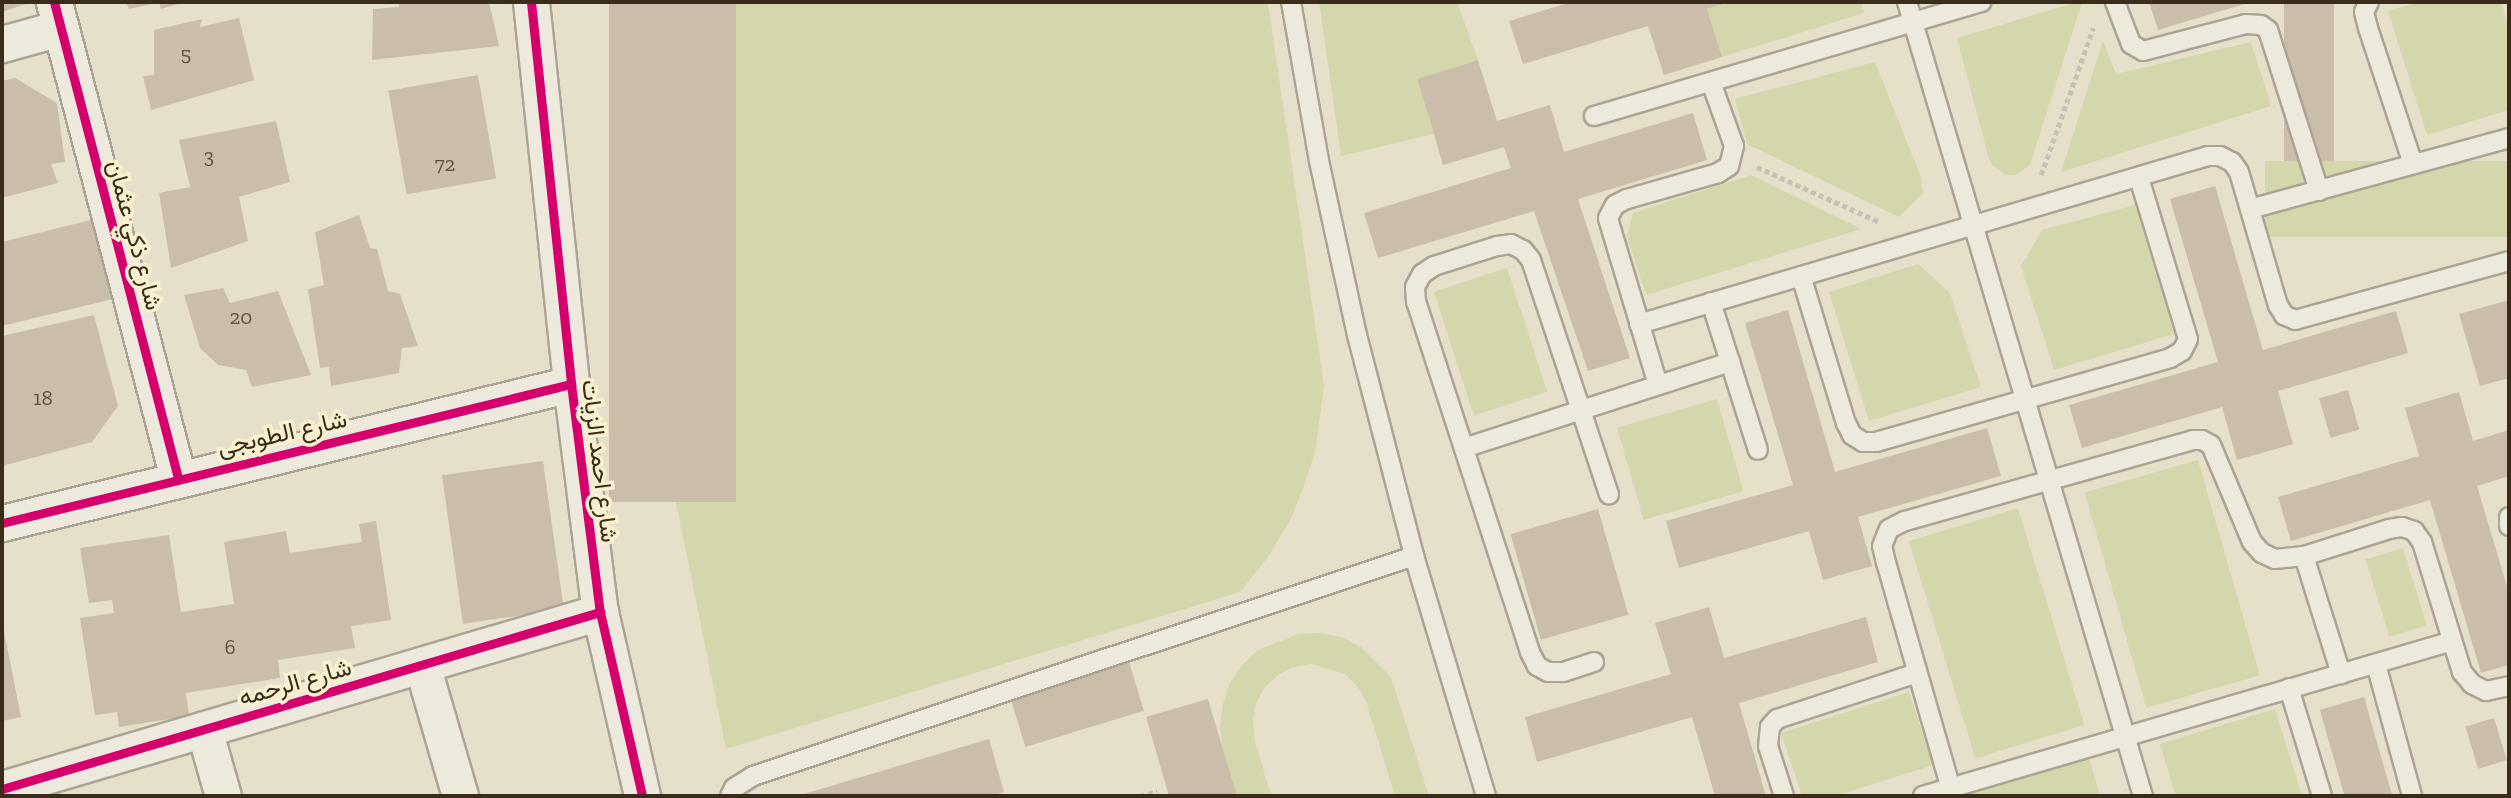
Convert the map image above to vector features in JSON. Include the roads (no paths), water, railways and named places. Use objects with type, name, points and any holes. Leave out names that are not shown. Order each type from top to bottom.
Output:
[{"type":"street","name":"شارع احمد الزيات","points":[[531,2],[571,384],[600,612],[642,796]]},
{"type":"street","points":[[2,44],[57,15]]},
{"type":"street","name":"شارع ذكي عثمان","points":[[57,15],[178,478]]},
{"type":"street","name":"شارع الطوبجى","points":[[2,523],[571,384]]},
{"type":"street","name":"شارع الرحمه","points":[[2,789],[49,786],[204,729],[600,612]]},
{"type":"street","points":[[422,665],[460,796]]},
{"type":"street","points":[[204,729],[223,796]]},
{"type":"lane","points":[[1291,2],[1337,248],[1414,556],[1486,796]]},
{"type":"lane","points":[[1908,2],[2143,796]]},
{"type":"lane","points":[[1594,116],[1982,2]]},
{"type":"lane","points":[[2115,2],[2131,44],[2143,51],[2246,23],[2262,25],[2268,30],[2319,191]]},
{"type":"lane","points":[[2369,2],[2364,12],[2368,28],[2413,164]]},
{"type":"lane","points":[[1658,385],[1608,218],[1615,205],[1718,173],[1729,166],[1734,156],[1734,146],[1711,82]]},
{"type":"lane","points":[[2250,209],[2509,138]]},
{"type":"lane","points":[[1639,324],[2208,156],[2220,156],[2232,162],[2239,172],[2278,305],[2284,315],[2295,320],[2509,261]]},
{"type":"lane","points":[[1801,276],[1846,424],[1852,435],[1863,442],[1876,442],[2170,358],[2182,351],[2188,339],[2186,326],[2139,178]]},
{"type":"lane","points":[[1594,662],[1563,672],[1548,672],[1538,666],[1416,302],[1415,287],[1422,274],[1434,266],[1497,246],[1511,244],[1523,250],[1531,260],[1609,494]]},
{"type":"lane","points":[[1712,302],[1758,450]]},
{"type":"lane","points":[[1464,448],[1730,362]]},
{"type":"lane","points":[[1951,792],[1882,546],[1889,529],[1905,521],[2049,480],[2202,440],[2211,445],[2217,454],[2252,542],[2262,553],[2276,559],[2304,556],[2389,529],[2402,527],[2414,531],[2422,542],[2462,672],[2472,684],[2486,691],[2509,686]]},
{"type":"lane","points":[[2509,517],[2509,526]]},
{"type":"lane","points":[[730,796],[734,789],[753,776],[1414,556]]},
{"type":"lane","points":[[2304,556],[2341,674]]},
{"type":"lane","points":[[1923,796],[1951,792],[2125,737],[2452,641]]},
{"type":"lane","points":[[2376,664],[2412,796]]},
{"type":"lane","points":[[1784,796],[1768,746],[1768,736],[1777,719],[1917,673]]},
{"type":"lane","points":[[2290,688],[2322,796]]}]
